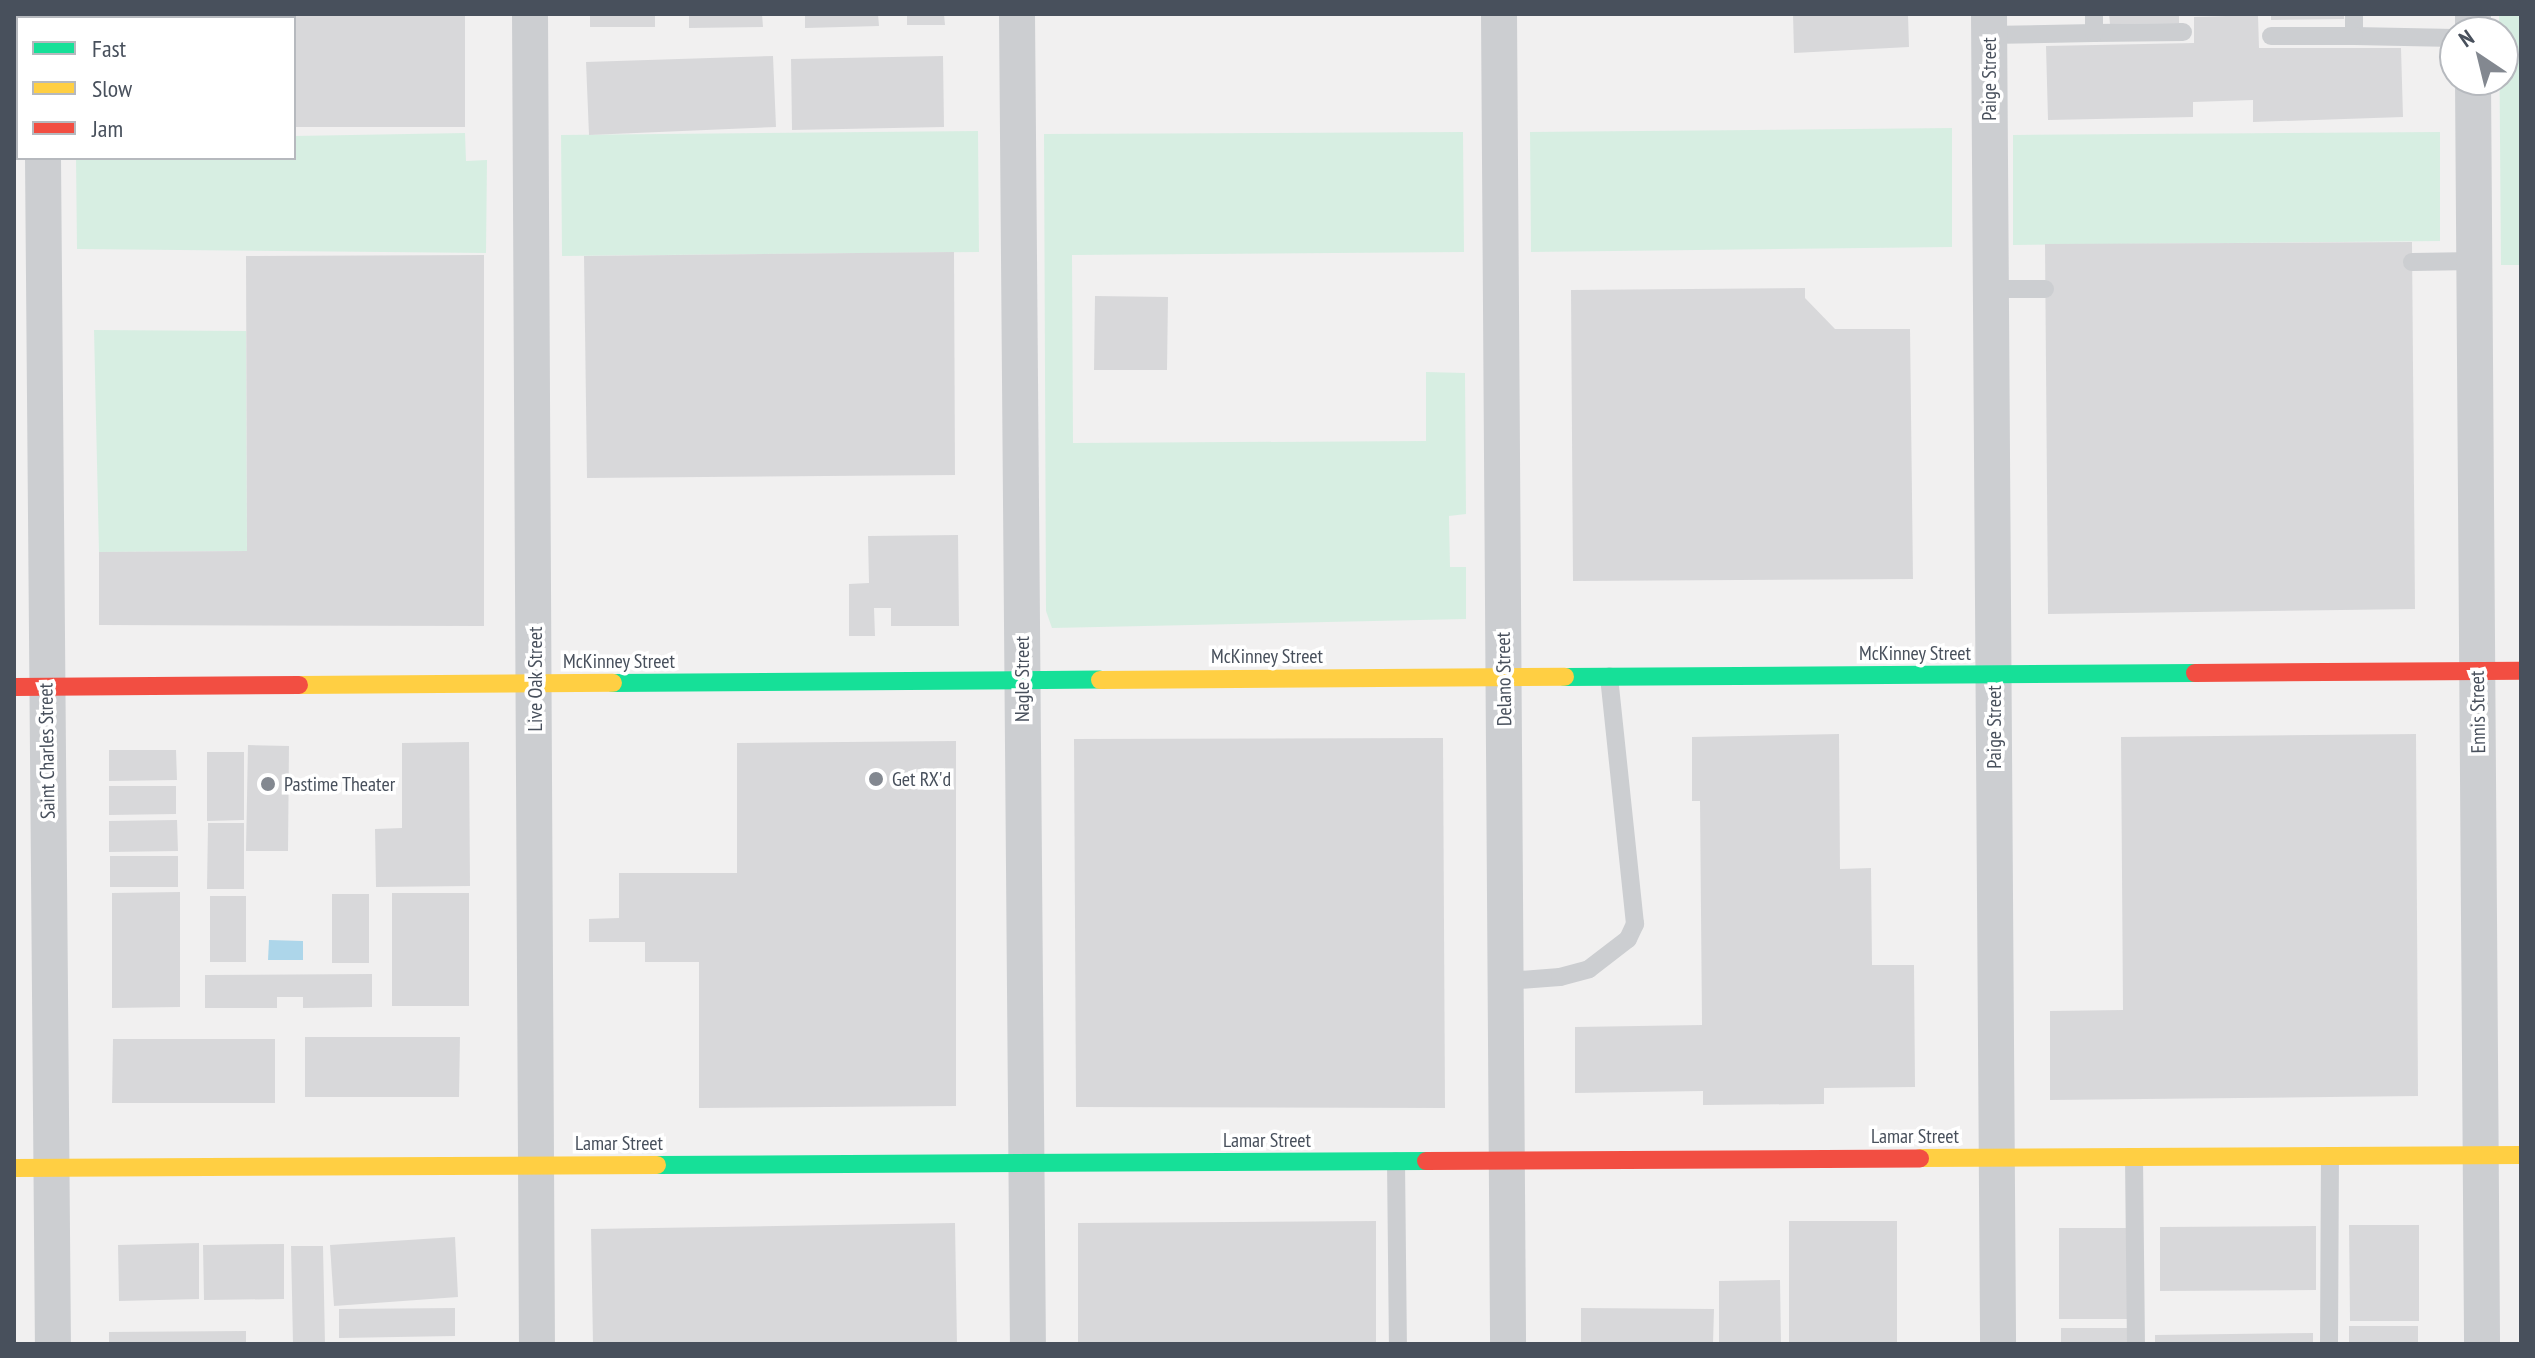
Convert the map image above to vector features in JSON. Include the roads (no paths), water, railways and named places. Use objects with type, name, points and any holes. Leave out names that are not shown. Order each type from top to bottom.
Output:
[{"type":"street","name":"Live Oak Street","points":[[530,14],[537,1344]]},
{"type":"street","name":"Nagle Street","points":[[1017,14],[1029,1163],[1028,1344]]},
{"type":"street","name":"Delano Street","points":[[1499,14],[1508,1344]]},
{"type":"street","name":"Paige Street","points":[[1989,24],[1998,1344]]},
{"type":"street","name":"Ennis Street","points":[[2473,96],[2482,1344]]},
{"type":"street","name":"Saint Charles Street","points":[[43,160],[30,687],[52,1168],[53,1344]]},
{"type":"street","name":"McKinney Street","points":[[30,687],[2521,671]]},
{"type":"street","name":"Lamar Street","points":[[14,1168],[2521,1155]]},
{"type":"lane","points":[[2094,14],[2094,33]]},
{"type":"lane","points":[[2354,14],[2354,36]]},
{"type":"lane","points":[[1989,24],[2094,33],[2183,32]]},
{"type":"lane","points":[[2271,36],[2439,38]]},
{"type":"lane","points":[[2412,262],[2474,261]]},
{"type":"lane","points":[[1990,289],[2045,289]]},
{"type":"lane","points":[[1506,981],[1560,977],[1589,969],[1628,939],[1635,924],[1609,676]]},
{"type":"lane","points":[[2329,1344],[2330,1156]]},
{"type":"lane","points":[[2134,1157],[2136,1344]]},
{"type":"lane","points":[[1396,1161],[1398,1344]]},
{"type":"water","points":[[269,940],[303,941],[303,960],[268,960]]},
{"type":"place","name":"Get RX'd","points":[[876,779]]},
{"type":"place","name":"Pastime Theater","points":[[268,784]]}]
